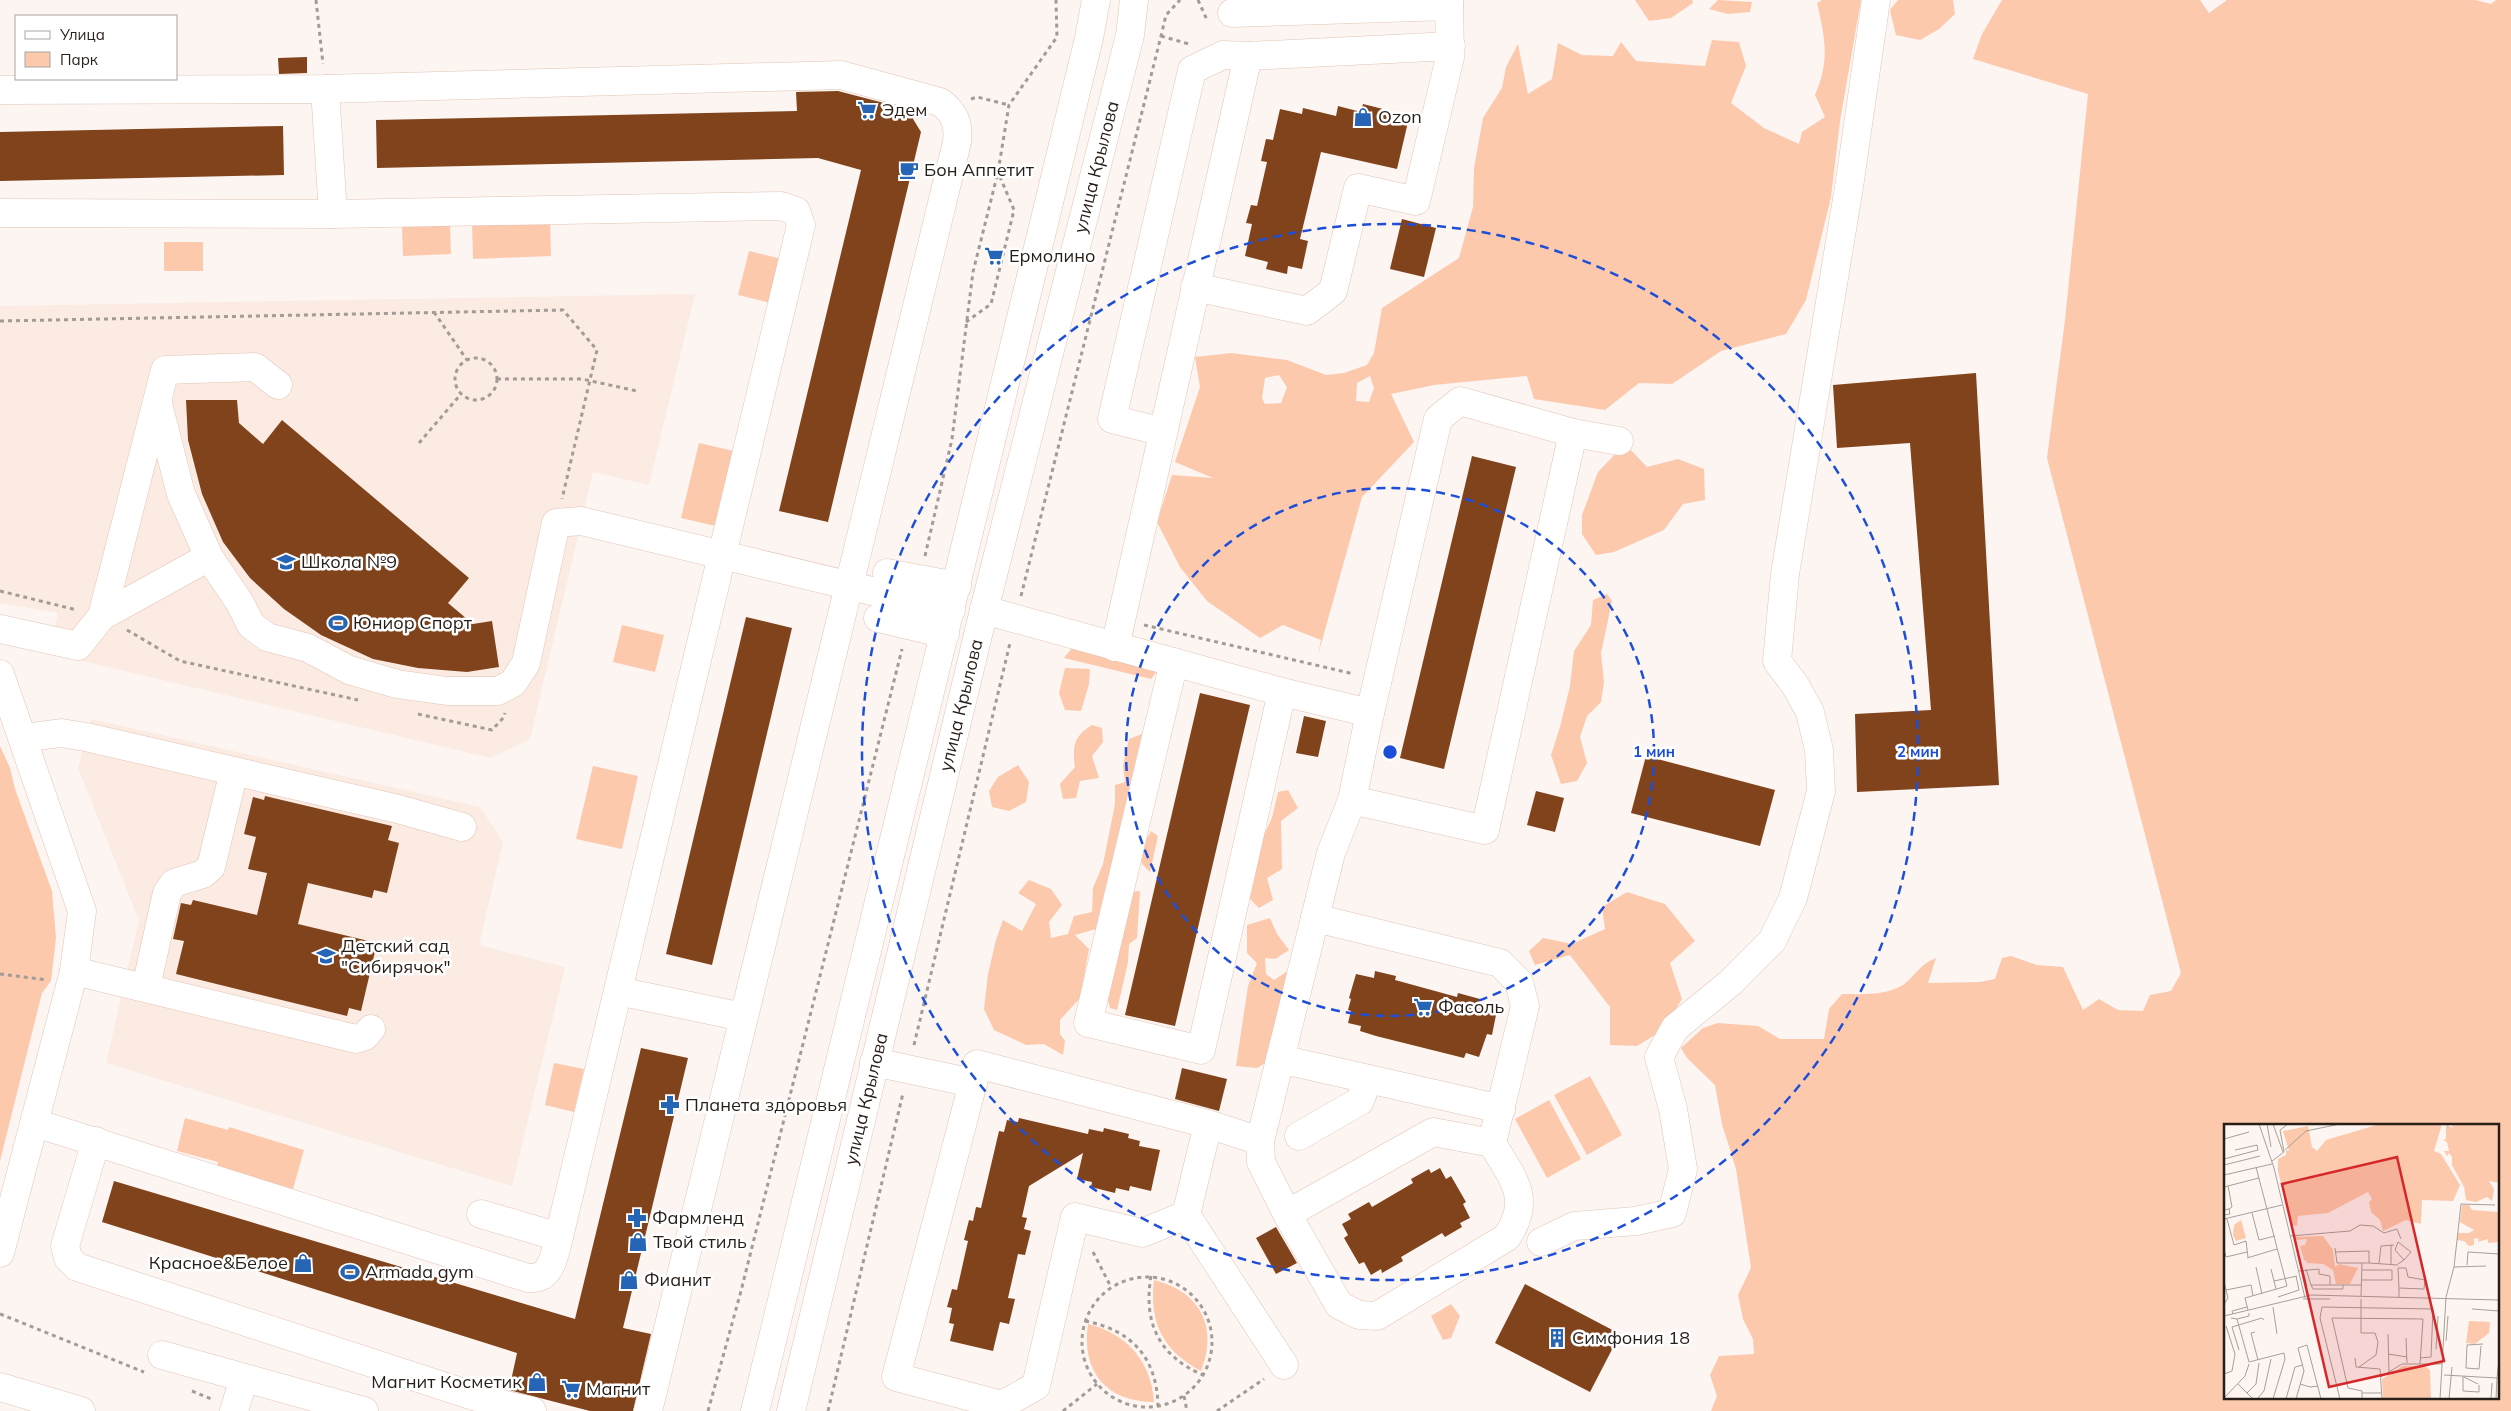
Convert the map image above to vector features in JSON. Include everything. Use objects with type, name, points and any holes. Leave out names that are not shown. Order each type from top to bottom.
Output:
[{"type":"main road","name":"улица Крылова","points":[[755,1411],[951,610],[1089,38],[1096,0]]},
{"type":"main road","name":"улица Крылова","points":[[792,1411],[874,1062],[984,610],[1130,35],[1134,0]]},
{"type":"main road","points":[[1541,1242],[1574,1226],[1636,1222],[1672,1213],[1683,1169],[1673,1109],[1659,1057],[1675,1028],[1730,982],[1772,941],[1793,898],[1821,791],[1819,750],[1810,712],[1795,685],[1777,661],[1785,574],[1846,207],[1876,0]]},
{"type":"main road","points":[[1195,287],[1307,311],[1333,291],[1358,188],[1416,201],[1451,46],[1449,3],[1232,13]]},
{"type":"main road","points":[[1162,432],[1112,419],[1192,70],[1223,55],[1248,56],[1451,46]]},
{"type":"main road","points":[[1115,647],[1248,56]]},
{"type":"main road","points":[[0,90],[325,89],[840,75],[940,102],[949,108],[955,118],[958,129],[956,142],[648,1411]]},
{"type":"main road","points":[[325,89],[333,214]]},
{"type":"main road","points":[[0,213],[333,214],[781,206],[796,211],[801,225],[559,1237],[550,1268],[545,1275],[537,1279],[528,1278],[35,1123]]},
{"type":"main road","points":[[102,616],[158,404],[165,370],[255,367],[278,385]]},
{"type":"main road","points":[[1315,918],[1500,963],[1519,982],[1525,1006],[1492,1144],[1519,1190],[1517,1222],[1507,1237],[1376,1316],[1359,1315],[1340,1305],[1286,1214],[1261,1162],[1260,1140],[1331,853],[1352,800],[1370,713],[1438,419],[1460,401],[1573,433],[1618,441]]},
{"type":"main road","points":[[158,404],[181,494],[209,557],[240,603],[251,626],[267,638],[308,648],[349,670],[398,684],[447,691],[498,691],[513,683],[526,662],[556,523],[581,521],[951,610]]},
{"type":"main road","points":[[1352,800],[1485,830],[1573,433]]},
{"type":"main road","points":[[0,629],[78,646],[102,616],[209,557]]},
{"type":"main road","points":[[887,573],[920,579],[951,610]]},
{"type":"main road","points":[[878,618],[908,626],[951,610]]},
{"type":"main road","points":[[984,610],[1282,692],[1370,713]]},
{"type":"main road","points":[[1174,662],[1088,1023],[1201,1050],[1282,692]]},
{"type":"main road","points":[[0,674],[24,738],[82,910],[58,974],[35,1123],[0,1253]]},
{"type":"main road","points":[[24,738],[61,733],[398,809],[462,827]]},
{"type":"main road","points":[[146,987],[167,893],[174,883],[203,874],[211,867],[234,771]]},
{"type":"main road","points":[[58,974],[146,987],[356,1039],[365,1036],[371,1029]]},
{"type":"main road","points":[[618,991],[744,1017]]},
{"type":"main road","points":[[1280,1059],[1500,1109]]},
{"type":"main road","points":[[874,1062],[973,1083]]},
{"type":"main road","points":[[1186,1215],[1142,1233],[1075,1217],[1036,1386],[1002,1405],[896,1377],[977,1064],[1208,1124],[1260,1140]]},
{"type":"main road","points":[[1299,1136],[1360,1101],[1368,1079]]},
{"type":"main road","points":[[1208,1124],[1186,1215],[1284,1365]]},
{"type":"main road","points":[[1286,1214],[1432,1132],[1492,1144]]},
{"type":"main road","points":[[96,1142],[65,1246],[68,1258],[77,1267],[492,1402],[532,1411]]},
{"type":"main road","points":[[481,1214],[559,1237]]},
{"type":"main road","points":[[158,1365],[244,1378],[364,1411]]},
{"type":"main road","points":[[234,1410],[244,1378]]},
{"type":"main road","points":[[0,1387],[81,1411]]},
{"type":"path","points":[[316,0],[325,89]]},
{"type":"path","points":[[920,579],[952,439],[972,272],[998,172],[1009,105],[1057,37],[1056,0]]},
{"type":"path","points":[[828,1411],[1016,619],[1166,15],[1180,0]]},
{"type":"path","points":[[977,97],[1009,105]]},
{"type":"path","points":[[966,322],[991,304],[1014,210],[998,172]]},
{"type":"path","points":[[0,321],[563,310],[597,350],[556,523]]},
{"type":"path","points":[[434,312],[467,360]]},
{"type":"path","points":[[467,360],[483,360],[495,371],[497,379],[495,387],[484,398],[476,400],[461,394],[455,380],[456,371],[467,360]]},
{"type":"path","points":[[497,379],[582,379],[637,391]]},
{"type":"path","points":[[419,444],[461,394]]},
{"type":"path","points":[[0,591],[102,616],[180,661],[365,702]]},
{"type":"path","points":[[1121,619],[1378,679]]},
{"type":"path","points":[[708,1411],[741,1291],[908,626]]},
{"type":"path","points":[[414,713],[492,730],[504,717],[513,683]]},
{"type":"path","points":[[0,974],[58,974]]},
{"type":"path","points":[[47,990],[58,974]]},
{"type":"path","points":[[1151,1276],[1148,1306],[1157,1336],[1176,1360],[1204,1375]]},
{"type":"path","points":[[1151,1276],[1180,1284],[1192,1293],[1208,1318],[1213,1347],[1204,1375],[1184,1396],[1158,1406],[1128,1404],[1114,1398],[1097,1384],[1086,1365],[1082,1350],[1085,1321],[1100,1296],[1111,1287],[1137,1277],[1151,1276]]},
{"type":"path","points":[[0,1314],[158,1365]]},
{"type":"path","points":[[1085,1321],[1115,1329],[1139,1348],[1154,1376],[1158,1406]]},
{"type":"path","points":[[1217,1411],[1284,1365]]},
{"type":"path","points":[[1063,1411],[1097,1384]]},
{"type":"path","points":[[189,1390],[234,1410]]},
{"type":"path","points":[[1184,1396],[1187,1411]]},
{"type":"shaded area","name":"Школа №9","points":[[695,294],[649,485],[593,472],[530,739],[491,758],[49,653],[58,613],[0,603],[0,306]]},
{"type":"shaded area","name":"Детский сад \"Сибирячок\"","points":[[91,719],[480,807],[503,842],[479,945],[565,967],[512,1186],[106,1063],[139,920],[78,768]]},
{"type":"green space","points":[[1635,0],[1692,0],[1693,3],[1671,18],[1649,21]]},
{"type":"green space","points":[[1718,0],[1752,2],[1750,12],[1728,14],[1709,9]]},
{"type":"green space","points":[[1822,0],[1861,0],[1840,121],[1831,197],[1806,300],[1786,334],[1721,351],[1672,384],[1639,383],[1605,410],[1534,399],[1527,376],[1434,385],[1391,394],[1414,442],[1362,497],[1318,655],[1321,640],[1283,625],[1260,638],[1207,601],[1180,567],[1157,522],[1172,475],[1213,478],[1175,462],[1200,387],[1195,357],[1231,353],[1287,360],[1326,375],[1344,373],[1367,365],[1374,353],[1382,308],[1459,258],[1473,207],[1474,168],[1483,118],[1502,88],[1506,67],[1518,44],[1528,94],[1552,79],[1558,43],[1582,55],[1613,56],[1621,42],[1636,61],[1705,66],[1712,40],[1739,42],[1746,66],[1731,103],[1764,128],[1799,144],[1802,132],[1825,117],[1815,95],[1823,71],[1825,49],[1817,3]],"holes":[[[1279,375],[1287,387],[1281,403],[1265,404],[1262,398],[1265,378]],[[1370,376],[1374,388],[1369,402],[1356,401],[1357,383]]]},
{"type":"green space","points":[[1898,0],[1953,0],[1955,14],[1939,29],[1920,40],[1896,35],[1890,10]]},
{"type":"green space","points":[[2002,0],[2200,0],[2209,13],[2227,0],[2475,0],[2491,4],[2496,0],[2511,0],[2511,1411],[1711,1411],[1717,1396],[1710,1375],[1719,1356],[1754,1354],[1753,1339],[1743,1319],[1738,1295],[1751,1268],[1736,1169],[1722,1124],[1715,1085],[1687,1058],[1681,1048],[1703,1028],[1718,1023],[1758,1026],[1780,1039],[1824,1039],[1829,1009],[1842,994],[1873,994],[1896,989],[1907,982],[1925,964],[1936,958],[1928,983],[1980,982],[1995,979],[2002,958],[2011,956],[2037,965],[2063,967],[2083,1010],[2099,999],[2118,1010],[2143,1011],[2150,995],[2171,991],[2181,973],[2047,458],[2065,320],[2088,94],[1973,59],[1982,34]]},
{"type":"green space","points":[[550,218],[551,256],[473,259],[472,221]]},
{"type":"green space","points":[[450,225],[451,254],[403,256],[402,227]]},
{"type":"green space","points":[[164,242],[203,242],[203,271],[164,271]]},
{"type":"green space","points":[[749,251],[782,259],[771,303],[738,295]]},
{"type":"green space","points":[[699,443],[738,452],[720,527],[681,518]]},
{"type":"green space","points":[[1625,444],[1647,467],[1678,459],[1704,469],[1705,500],[1683,504],[1664,530],[1614,552],[1596,555],[1582,534],[1582,515],[1598,472]]},
{"type":"green space","points":[[1607,594],[1612,601],[1601,653],[1604,682],[1601,702],[1587,716],[1580,737],[1587,763],[1577,781],[1561,784],[1551,755],[1570,686],[1574,651],[1591,625],[1593,600]]},
{"type":"green space","points":[[622,625],[664,635],[655,672],[613,662]]},
{"type":"green space","points":[[1072,648],[1157,671],[1151,679],[1064,658]]},
{"type":"green space","points":[[1065,668],[1090,669],[1089,684],[1081,711],[1065,710],[1059,693]]},
{"type":"green space","points":[[1092,725],[1102,728],[1103,742],[1092,756],[1099,778],[1080,781],[1076,798],[1063,799],[1060,784],[1075,767],[1074,747],[1081,733]]},
{"type":"green space","points":[[1142,734],[1096,929],[1075,935],[1089,949],[1080,998],[1060,1020],[1060,1034],[1065,1041],[1063,1055],[1044,1044],[1026,1045],[994,1030],[984,1009],[988,974],[1003,920],[1022,931],[1036,904],[1018,893],[1029,880],[1051,889],[1062,905],[1049,922],[1051,938],[1068,934],[1074,916],[1092,912],[1093,888],[1103,864],[1115,804],[1115,785],[1125,782],[1123,766],[1129,739]]},
{"type":"green space","points":[[0,746],[10,768],[15,789],[52,891],[56,938],[51,981],[42,993],[0,1161]]},
{"type":"green space","points":[[1018,765],[1029,782],[1026,802],[1009,811],[992,807],[989,791],[998,777]]},
{"type":"green space","points":[[593,766],[638,776],[622,849],[576,839]]},
{"type":"green space","points":[[1288,790],[1298,808],[1281,821],[1282,869],[1267,878],[1273,900],[1259,908],[1247,896],[1260,843],[1272,818],[1278,792]]},
{"type":"green space","points":[[1151,831],[1158,836],[1150,872],[1142,864],[1140,850]]},
{"type":"green space","points":[[1140,891],[1137,938],[1129,944],[1128,962],[1117,1010],[1110,1008],[1105,989],[1129,892]]},
{"type":"green space","points":[[1627,892],[1665,904],[1695,941],[1670,963],[1682,999],[1663,1030],[1637,1046],[1610,1045],[1610,1007],[1570,955],[1535,965],[1529,951],[1543,938],[1572,944],[1605,929],[1602,907]]},
{"type":"green space","points":[[1270,918],[1277,934],[1289,950],[1275,959],[1265,958],[1266,974],[1274,980],[1289,970],[1267,1062],[1257,1068],[1236,1066],[1248,986],[1257,963],[1247,953],[1247,925]]},
{"type":"green space","points":[[554,1063],[584,1069],[574,1112],[545,1105]]},
{"type":"green space","points":[[1590,1076],[1622,1135],[1587,1155],[1554,1095]]},
{"type":"green space","points":[[1549,1100],[1581,1159],[1547,1178],[1515,1119]]},
{"type":"green space","points":[[185,1118],[228,1130],[229,1127],[304,1150],[293,1189],[217,1167],[218,1162],[177,1151]]},
{"type":"green space","points":[[1154,1280],[1184,1293],[1202,1313],[1206,1326],[1207,1340],[1206,1355],[1201,1371],[1177,1354],[1161,1334],[1154,1310]]},
{"type":"green space","points":[[1451,1304],[1460,1316],[1451,1338],[1443,1340],[1431,1316]]},
{"type":"green space","points":[[1088,1324],[1115,1335],[1135,1352],[1148,1374],[1154,1402],[1137,1401],[1122,1396],[1110,1390],[1100,1381],[1093,1369],[1089,1356],[1087,1341]]},
{"type":"building","points":[[307,57],[307,73],[279,74],[278,58]]},
{"type":"building","points":[[838,91],[907,109],[921,132],[828,522],[779,511],[861,170],[818,158],[377,168],[376,120],[797,111],[796,92]]},
{"type":"building","points":[[1363,104],[1387,110],[1386,117],[1408,122],[1397,169],[1321,152],[1300,239],[1308,241],[1302,269],[1288,266],[1287,274],[1266,269],[1268,262],[1245,256],[1252,224],[1246,223],[1251,205],[1257,206],[1267,162],[1261,161],[1266,139],[1273,140],[1280,109],[1302,114],[1303,108],[1336,116],[1338,106],[1361,112]]},
{"type":"building","points":[[283,126],[284,175],[0,181],[0,132]]},
{"type":"building","points":[[1402,219],[1436,228],[1424,277],[1390,269]]},
{"type":"building","points":[[1976,373],[1999,785],[1857,792],[1855,714],[1931,710],[1910,443],[1837,448],[1833,385]]},
{"type":"building","points":[[186,400],[237,400],[239,423],[263,444],[282,420],[469,578],[448,603],[473,624],[492,621],[499,667],[467,672],[418,668],[373,659],[321,635],[284,609],[250,578],[223,542],[202,494],[188,440]]},
{"type":"building","points":[[1472,456],[1516,467],[1444,769],[1400,758]]},
{"type":"building","points":[[746,617],[792,628],[712,965],[666,954]]},
{"type":"building","points":[[1200,693],[1250,705],[1175,1026],[1125,1015]]},
{"type":"building","points":[[1304,716],[1326,721],[1318,757],[1296,753]]},
{"type":"building","points":[[1646,756],[1775,790],[1760,846],[1631,813]]},
{"type":"building","points":[[1536,791],[1564,798],[1555,832],[1527,825]]},
{"type":"building","points":[[265,796],[392,826],[388,840],[399,843],[387,893],[374,890],[372,898],[308,883],[298,924],[377,943],[361,1011],[349,1008],[347,1016],[176,974],[184,941],[173,939],[181,903],[191,905],[193,900],[257,915],[267,873],[248,869],[256,837],[244,834],[253,797],[264,800]]},
{"type":"building","points":[[1375,971],[1396,976],[1395,980],[1457,997],[1458,993],[1480,999],[1478,1005],[1497,1010],[1492,1035],[1487,1034],[1479,1057],[1466,1053],[1464,1058],[1376,1036],[1360,1031],[1361,1026],[1348,1023],[1351,1011],[1348,1010],[1351,999],[1349,998],[1356,974],[1374,978]]},
{"type":"building","points":[[641,1048],[688,1058],[623,1328],[651,1334],[633,1411],[590,1411],[509,1390],[517,1353],[102,1222],[114,1181],[575,1319]]},
{"type":"building","points":[[1182,1068],[1227,1079],[1219,1111],[1175,1099]]},
{"type":"building","points":[[1019,1118],[1088,1134],[1089,1129],[1103,1132],[1104,1128],[1129,1134],[1128,1138],[1140,1141],[1139,1146],[1160,1150],[1151,1191],[1130,1186],[1129,1191],[1116,1188],[1115,1193],[1091,1187],[1092,1182],[1077,1179],[1083,1153],[1029,1186],[1022,1217],[1027,1218],[1024,1229],[1031,1231],[1025,1255],[1018,1254],[1008,1298],[1015,1299],[1009,1324],[1000,1322],[993,1351],[950,1341],[954,1324],[949,1323],[952,1308],[947,1307],[952,1289],[957,1290],[968,1241],[964,1240],[969,1220],[973,1221],[976,1207],[981,1208],[999,1131],[1004,1132],[1007,1120],[1018,1122]]},
{"type":"building","points":[[1440,1168],[1446,1179],[1451,1176],[1466,1202],[1463,1204],[1470,1218],[1460,1223],[1462,1227],[1445,1237],[1442,1233],[1401,1257],[1403,1261],[1382,1273],[1381,1269],[1371,1275],[1364,1262],[1359,1264],[1344,1238],[1348,1235],[1342,1224],[1351,1219],[1348,1214],[1369,1202],[1372,1207],[1413,1183],[1411,1179],[1429,1169],[1431,1173]]},
{"type":"building","points":[[1276,1227],[1297,1263],[1276,1274],[1256,1238]]},
{"type":"building","name":"Симфония 18","points":[[1525,1284],[1620,1334],[1590,1392],[1495,1343]]},
{"type":"place","name":"Эдем","points":[[867,110]]},
{"type":"place","name":"Ozon","points":[[1363,117]]},
{"type":"place","name":"Бон Аппетит","points":[[909,170]]},
{"type":"place","name":"Ермолино","points":[[994,256]]},
{"type":"place","name":"Школа №9","points":[[286,562]]},
{"type":"place","name":"Юниор Спорт","points":[[338,623]]},
{"type":"place","name":"Детский сад \"Сибирячок\"","points":[[326,956]]},
{"type":"place","name":"Фасоль","points":[[1423,1007]]},
{"type":"place","name":"Планета здоровья","points":[[670,1105]]},
{"type":"place","name":"Фармленд","points":[[637,1218]]},
{"type":"place","name":"Твой стиль","points":[[638,1242]]},
{"type":"place","name":"Красное&Белое","points":[[303,1263]]},
{"type":"place","name":"Armada gym","points":[[350,1272]]},
{"type":"place","name":"Фианит","points":[[629,1280]]},
{"type":"place","name":"Симфония 18","points":[[1557,1338]]},
{"type":"place","name":"Магнит Косметик","points":[[537,1382]]},
{"type":"place","name":"Магнит","points":[[571,1389]]}]
